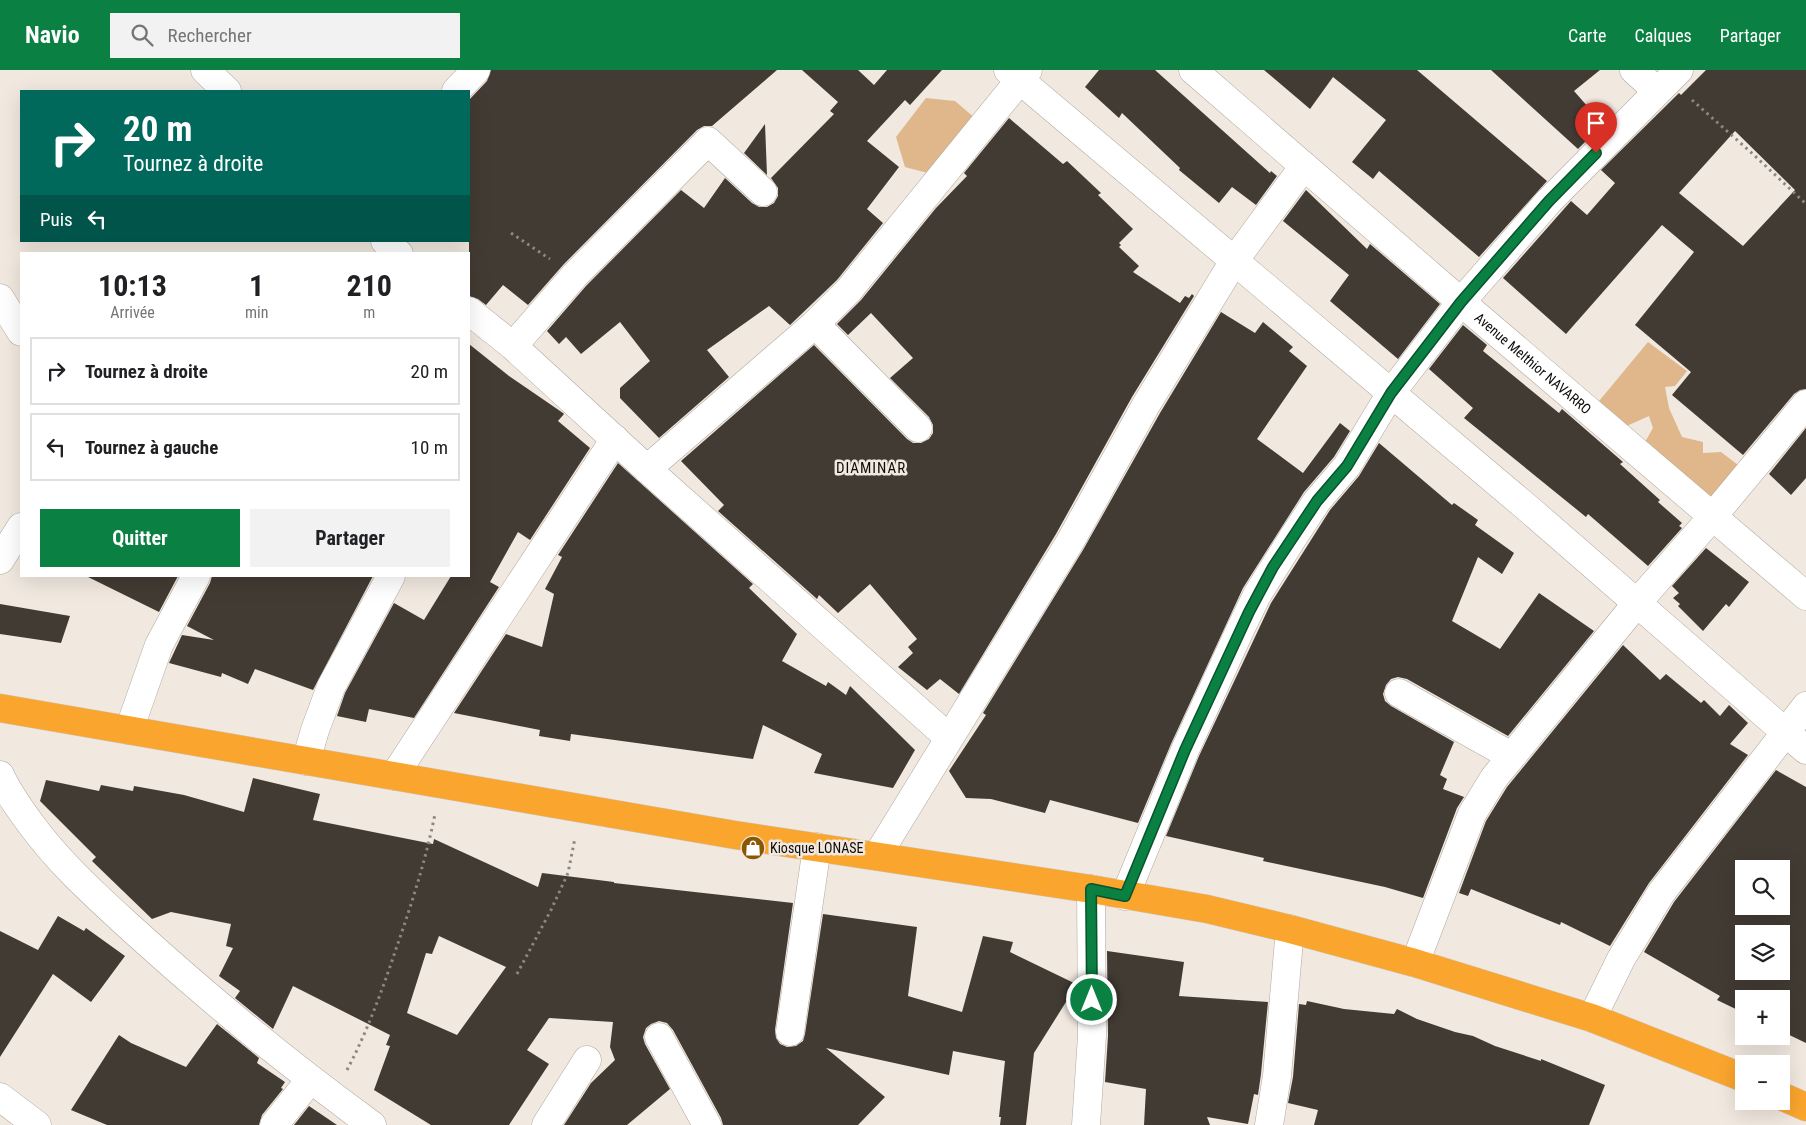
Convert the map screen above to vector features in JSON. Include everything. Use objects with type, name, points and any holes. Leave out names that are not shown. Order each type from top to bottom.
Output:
[{"type":"highway","points":[[0,708],[580,809],[1207,909],[1415,963],[1592,1018],[1735,1074]]},
{"type":"highway","points":[[1790,1100],[1806,1107]]},
{"type":"street","points":[[457,90],[476,70]]},
{"type":"street","name":"Avenue Melthior NAVARRO","points":[[1193,70],[1461,302],[1806,596]]},
{"type":"street","points":[[1125,896],[1185,750],[1257,595],[1273,567],[1317,501],[1347,466],[1391,393],[1461,302],[1549,201],[1668,80],[1634,70]]},
{"type":"street","points":[[647,469],[815,324],[849,290],[1018,73],[1234,262],[1391,393],[1806,750]]},
{"type":"street","points":[[513,346],[575,275],[708,141],[763,192]]},
{"type":"street","points":[[877,856],[948,737],[1070,542],[1146,405],[1234,262],[1304,166]]},
{"type":"street","points":[[386,242],[398,252]]},
{"type":"street","points":[[0,298],[20,330]]},
{"type":"street","points":[[470,312],[513,346],[647,469],[948,737]]},
{"type":"street","points":[[815,324],[918,428]]},
{"type":"street","points":[[1415,963],[1472,814],[1494,778],[1637,603],[1713,516],[1806,404]]},
{"type":"street","points":[[394,776],[615,439]]},
{"type":"street","points":[[0,560],[20,529]]},
{"type":"street","points":[[129,730],[160,645],[195,577]]},
{"type":"street","points":[[306,761],[331,687],[390,577]]},
{"type":"street","points":[[1399,693],[1511,756]]},
{"type":"street","points":[[1592,1018],[1622,959],[1660,893],[1806,706]]},
{"type":"street","points":[[0,775],[7,791],[51,851],[76,878],[171,964],[310,1080],[372,1125]]},
{"type":"street","points":[[790,1032],[817,847]]},
{"type":"street","points":[[1086,1125],[1092,1036],[1091,889]]},
{"type":"street","points":[[1269,1125],[1277,1076],[1290,929]]},
{"type":"street","points":[[659,1037],[707,1125]]},
{"type":"street","points":[[546,1125],[587,1060]]},
{"type":"street","points":[[274,1125],[310,1080]]},
{"type":"street","points":[[0,1097],[37,1125]]},
{"type":"path","points":[[1668,80],[1754,155],[1806,204]]},
{"type":"path","points":[[511,233],[575,275]]},
{"type":"path","points":[[334,1097],[358,1049],[378,1001],[412,902],[430,838],[441,785]]},
{"type":"path","points":[[517,974],[551,910],[568,873],[580,809]]},
{"type":"shaded area","points":[[926,98],[955,101],[983,125],[935,175],[905,167],[896,137]]},
{"type":"shaded area","points":[[1648,342],[1687,371],[1675,386],[1665,387],[1669,408],[1682,437],[1703,442],[1703,453],[1721,452],[1742,468],[1717,499],[1694,491],[1678,468],[1659,456],[1641,449],[1653,428],[1649,416],[1620,429],[1595,406]]},
{"type":"building","points":[[491,70],[777,70],[712,126],[704,126],[697,130],[564,264],[528,305],[503,285],[486,305],[470,296],[470,99],[487,81]]},
{"type":"building","points":[[802,70],[858,70],[874,85],[887,70],[942,70],[910,105],[905,100],[867,141],[899,167],[867,209],[883,223],[837,280],[790,325],[769,306],[707,350],[729,377],[659,438],[620,398],[620,388],[650,361],[620,322],[581,354],[566,337],[559,344],[547,331],[586,286],[681,190],[704,208],[725,178],[759,207],[767,207],[774,203],[778,196],[778,188],[771,178],[834,114],[830,111],[838,102]]},
{"type":"building","points":[[1099,70],[1155,70],[1270,173],[1271,171],[1277,176],[1256,205],[1232,187],[1219,203],[1179,170],[1180,168],[1122,113],[1119,118],[1085,87]]},
{"type":"building","points":[[1264,70],[1417,70],[1547,181],[1479,257],[1379,171],[1373,179],[1352,162],[1386,120],[1333,77],[1310,109]]},
{"type":"building","points":[[1491,70],[1600,70],[1574,91],[1603,124],[1578,149]]},
{"type":"building","points":[[1706,70],[1806,70],[1806,389],[1794,394],[1743,455],[1672,395],[1691,372],[1635,325],[1694,252],[1662,225],[1566,334],[1503,278],[1571,201],[1587,215],[1615,183],[1601,170],[1679,93],[1681,95]],"holes":[[[1735,131],[1795,190],[1743,246],[1679,193]]]},
{"type":"building","points":[[1009,118],[1063,164],[1067,161],[1101,193],[1098,195],[1133,229],[1119,243],[1121,245],[1119,247],[1139,266],[1133,272],[1180,303],[1185,296],[1189,298],[1192,294],[1194,296],[1132,397],[1056,534],[959,694],[940,679],[927,690],[898,667],[913,653],[908,647],[917,639],[870,584],[838,613],[819,595],[817,599],[718,511],[724,505],[681,461],[814,345],[907,439],[913,443],[921,443],[929,439],[933,433],[933,425],[929,417],[890,378],[913,358],[871,313],[848,335],[837,324],[861,300],[936,208],[967,176],[964,173]]},
{"type":"building","points":[[765,124],[767,175],[744,153]]},
{"type":"building","points":[[1306,190],[1367,249],[1370,244],[1440,304],[1398,359],[1330,301],[1349,275],[1283,221]]},
{"type":"building","points":[[1221,312],[1255,333],[1263,322],[1293,347],[1289,351],[1307,366],[1257,439],[1303,473],[1340,423],[1350,431],[1334,457],[1304,492],[1243,588],[1171,744],[1138,823],[1050,800],[1045,813],[991,799],[966,798],[949,771],[986,715],[983,713],[1083,550],[1160,413]]},
{"type":"building","points":[[1463,325],[1487,345],[1483,351],[1559,413],[1562,409],[1623,462],[1620,464],[1682,523],[1679,526],[1682,528],[1648,566],[1588,514],[1586,517],[1464,418],[1473,408],[1429,369]]},
{"type":"building","points":[[470,345],[509,376],[563,413],[558,421],[590,448],[530,540],[518,532],[490,582],[499,587],[414,718],[369,709],[366,722],[337,716],[345,693],[394,603],[424,620],[450,577],[470,577]]},
{"type":"building","points":[[1806,428],[1806,478],[1791,495],[1769,474]]},
{"type":"building","points":[[1379,443],[1452,505],[1454,503],[1478,520],[1475,525],[1514,553],[1502,574],[1478,557],[1452,621],[1500,649],[1539,593],[1594,631],[1508,736],[1407,679],[1398,677],[1391,679],[1386,685],[1383,694],[1385,701],[1454,742],[1440,775],[1447,779],[1443,789],[1464,797],[1457,808],[1423,898],[1385,887],[1263,861],[1264,858],[1166,836],[1199,756],[1271,603],[1330,510],[1359,476]]},
{"type":"building","points":[[618,463],[753,584],[749,588],[797,634],[782,661],[826,686],[828,682],[846,695],[850,686],[915,750],[893,788],[814,773],[822,754],[763,725],[753,759],[571,734],[570,741],[539,736],[540,730],[454,713],[506,634],[542,647],[554,594],[545,589],[562,557],[558,555]]},
{"type":"building","points":[[1706,548],[1749,582],[1729,607],[1726,604],[1703,631],[1678,606],[1680,604],[1673,598],[1679,593],[1672,586]]},
{"type":"building","points":[[88,577],[177,577],[159,612]]},
{"type":"building","points":[[212,577],[372,577],[313,690],[255,669],[248,684],[222,673],[221,677],[169,663],[182,635],[214,640],[187,626]]},
{"type":"building","points":[[0,604],[70,616],[61,643],[0,634]]},
{"type":"building","points":[[1623,645],[1660,680],[1666,674],[1701,703],[1704,700],[1720,716],[1729,705],[1748,723],[1730,744],[1748,755],[1649,883],[1610,946],[1561,922],[1560,925],[1471,889],[1468,896],[1459,893],[1486,821],[1507,787]]},
{"type":"building","points":[[1776,770],[1806,787],[1806,1043],[1790,1035],[1790,990],[1735,990],[1735,1009],[1717,1000],[1720,996],[1644,952],[1674,902]]},
{"type":"building","points":[[253,778],[320,794],[313,820],[433,844],[434,839],[538,887],[542,873],[793,903],[775,1030],[776,1038],[780,1044],[787,1047],[796,1046],[803,1041],[805,1034],[823,914],[917,927],[908,996],[962,1012],[983,936],[1013,942],[1010,952],[1076,984],[1076,986],[1034,1053],[1026,1125],[1000,1125],[1001,1117],[999,1117],[1005,1061],[953,1051],[949,1075],[826,1048],[885,1097],[858,1125],[723,1125],[673,1030],[667,1023],[659,1021],[646,1028],[643,1037],[670,1089],[627,1125],[564,1125],[591,1083],[615,1060],[610,1047],[613,1022],[549,1018],[527,1050],[549,1064],[509,1125],[431,1125],[374,1090],[390,1046],[386,1045],[390,1035],[293,986],[273,1029],[235,998],[240,991],[219,976],[233,948],[226,946],[231,924],[171,912],[152,919],[92,861],[96,857],[40,801],[46,780],[99,791],[101,785],[133,791],[134,786],[184,795],[244,812]],"holes":[[[439,936],[506,967],[457,1035],[407,1013],[426,953],[432,954]]]},
{"type":"building","points":[[58,916],[84,931],[86,928],[125,956],[91,1002],[53,974],[0,1057],[0,931],[38,950]]},
{"type":"building","points":[[1107,951],[1184,962],[1179,996],[1268,1002],[1258,1095],[1254,1094],[1248,1124],[1207,1117],[1210,1125],[1144,1125],[1146,1089],[1105,1082],[1108,1036]]},
{"type":"building","points":[[1307,1001],[1344,1009],[1394,1014],[1397,1009],[1417,1019],[1473,1036],[1495,1046],[1541,1061],[1541,1059],[1605,1085],[1589,1125],[1314,1125],[1318,1110],[1288,1103],[1293,1077],[1299,1004],[1306,1005]]},
{"type":"building","points":[[217,1024],[259,1058],[257,1063],[285,1082],[281,1088],[283,1089],[262,1115],[259,1125],[107,1125],[71,1110],[119,1035],[131,1043],[186,1067]]},
{"type":"building","points":[[309,1106],[337,1125],[294,1125]]},
{"type":"place","name":"Kiosque LONASE","points":[[753,848]]},
{"type":"district","name":"DIAMINAR","points":[[871,468]]},
{"type":"route","points":[[1092,1000],[1091,889],[1125,896],[1185,750],[1257,595],[1273,567],[1317,501],[1347,466],[1391,393],[1461,302],[1549,201],[1596,153]]}]
